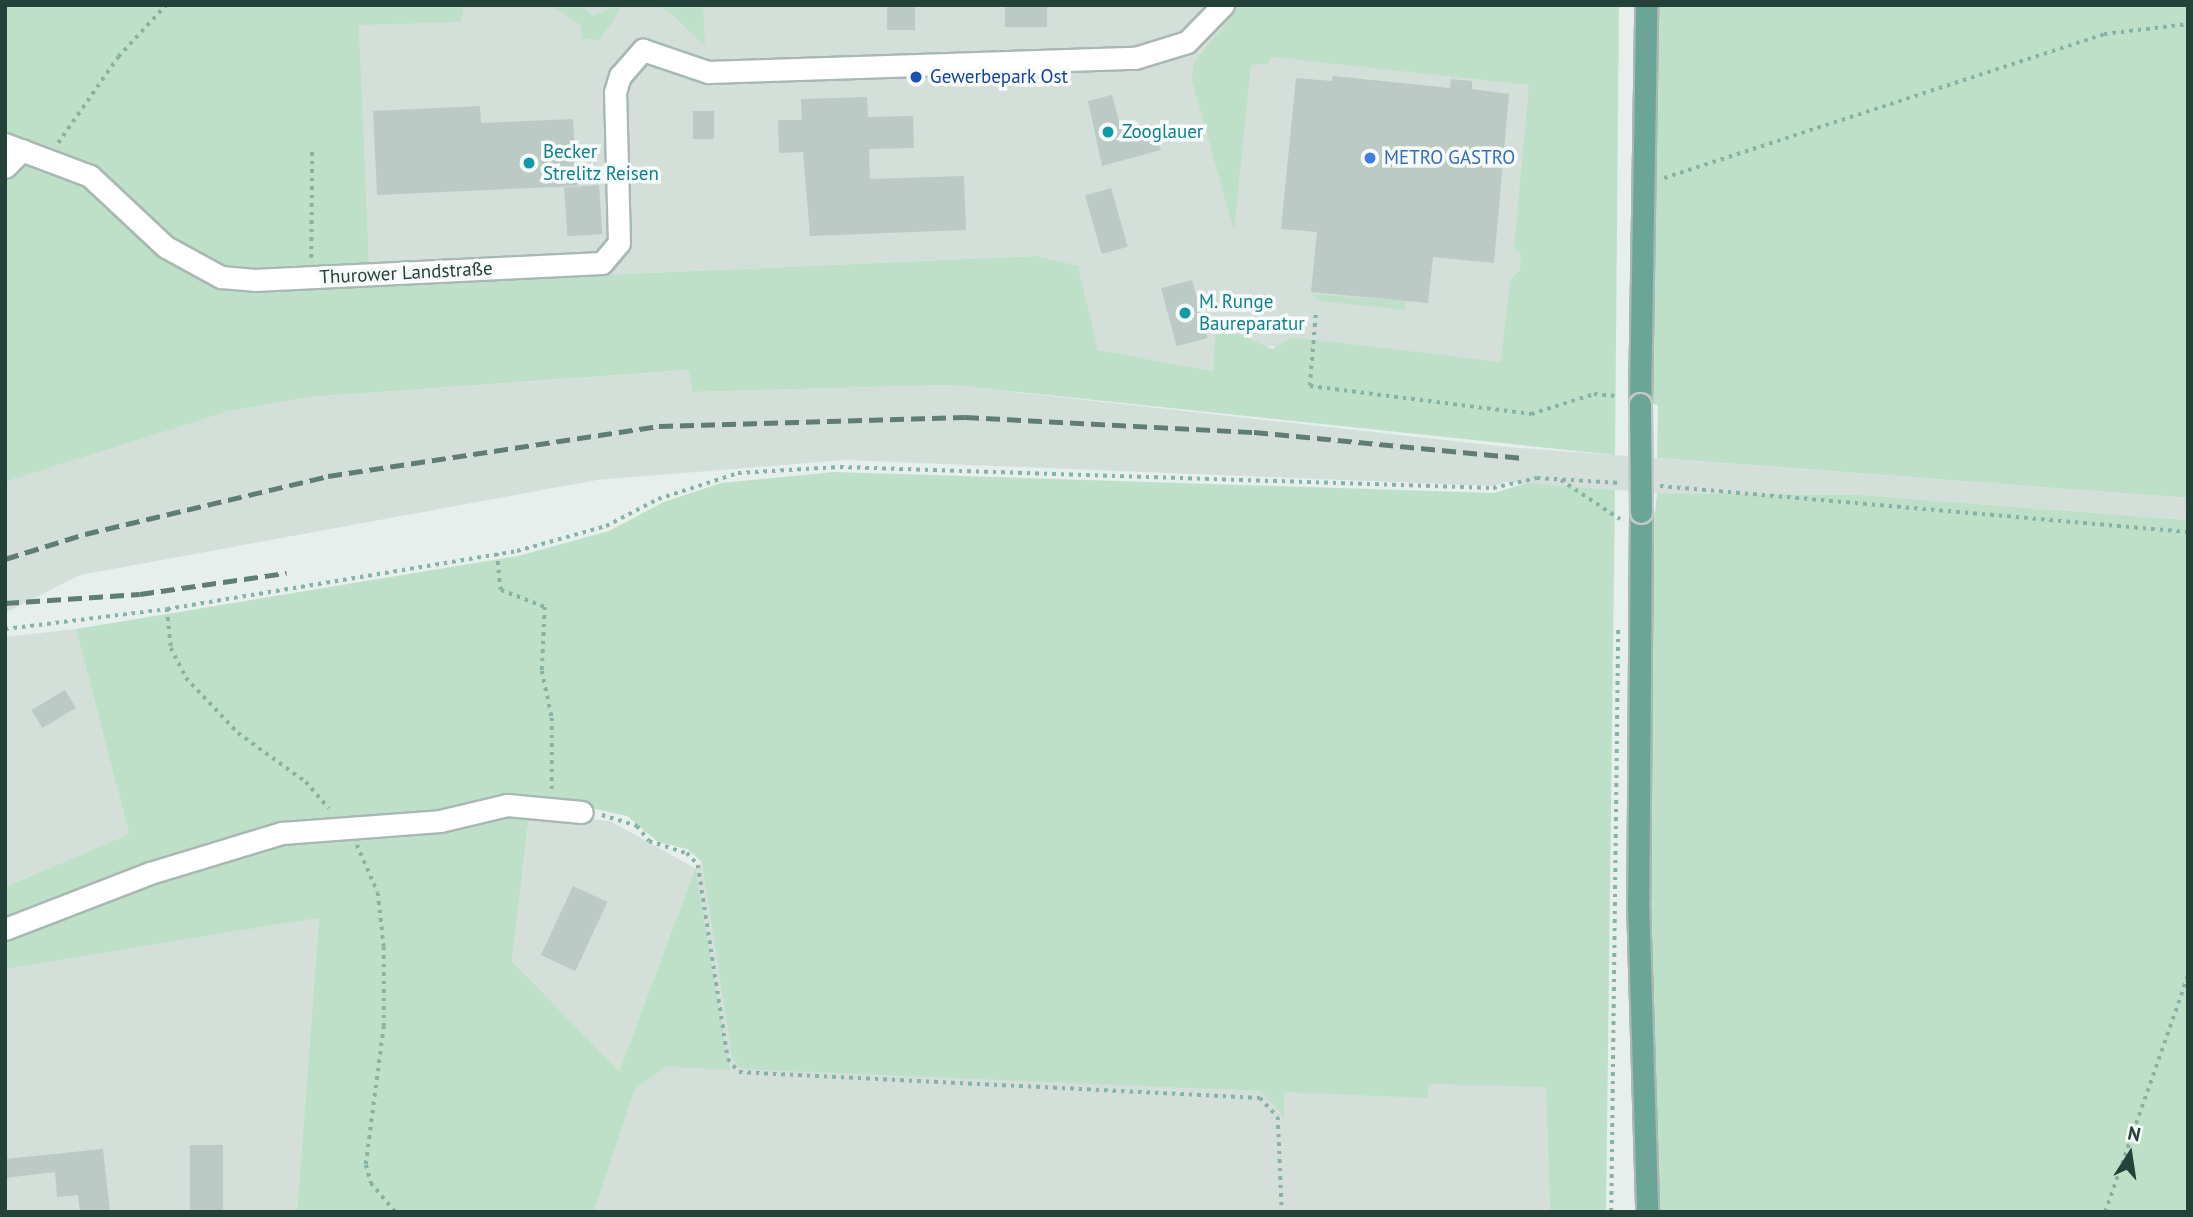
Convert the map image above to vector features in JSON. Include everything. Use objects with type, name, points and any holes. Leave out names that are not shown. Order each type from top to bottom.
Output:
[{"type":"main road","points":[[1646,5],[1643,184],[1631,400],[1630,512],[1647,1212]]},
{"type":"street","name":"Thurower Landstraße","points":[[5,167],[14,147],[90,176],[192,266],[221,277],[311,277],[610,260],[619,243],[615,92],[620,76],[643,50],[708,72],[1135,58],[1187,42],[1223,5]]},
{"type":"street","points":[[5,929],[150,873],[282,833],[345,826],[440,821],[507,805],[582,812]]},
{"type":"path","points":[[46,158],[118,57],[166,5]]},
{"type":"path","points":[[1643,184],[2104,34],[2188,24]]},
{"type":"path","points":[[311,277],[312,151]]},
{"type":"path","points":[[1316,315],[1310,386],[1531,414],[1594,394],[1631,400]]},
{"type":"path","points":[[5,629],[167,609],[497,553],[587,533],[658,499],[738,474],[840,467],[1493,488],[1559,479],[1627,484]]},
{"type":"path","points":[[1559,479],[1620,519]]},
{"type":"path","points":[[1655,486],[2188,532]]},
{"type":"path","points":[[1620,519],[1630,512]]},
{"type":"path","points":[[1620,519],[1620,533]]},
{"type":"path","points":[[497,553],[501,590],[545,607],[542,671],[552,718],[550,809]]},
{"type":"path","points":[[167,609],[171,648],[186,678],[238,733],[306,782],[345,826],[372,877],[379,907],[384,1026],[366,1166],[372,1183],[395,1212]]},
{"type":"path","points":[[1611,1212],[1618,614]]},
{"type":"path","points":[[582,812],[625,820],[655,846],[693,857],[728,1059],[739,1072],[1260,1098],[1278,1117],[1282,1212]]},
{"type":"path","points":[[2105,1212],[2188,975]]},
{"type":"shaded area","name":"Gewerbepark Ost","points":[[358,5],[1531,5],[1522,403],[1283,346],[1259,347],[1217,325],[1213,371],[1097,350],[1078,267],[1038,256],[370,285]]},
{"type":"shaded area","points":[[690,370],[692,392],[952,385],[1507,447],[2188,498],[2188,520],[1862,495],[1657,493],[1506,482],[1492,486],[846,460],[597,480],[80,575],[5,613],[5,482],[230,411],[309,397]]},
{"type":"shaded area","points":[[76,629],[129,834],[5,887],[5,637]]},
{"type":"shaded area","points":[[693,809],[1541,880],[1550,1212],[594,1212],[635,1089],[667,1067],[729,1069],[694,870],[619,1071],[512,961],[530,813],[610,821],[695,868],[702,862]]},
{"type":"shaded area","points":[[319,918],[297,1212],[5,1212],[5,969]]},
{"type":"green space","points":[[5,5],[464,5],[461,22],[359,25],[370,285],[1038,256],[1078,266],[1098,350],[1213,371],[1216,324],[1272,349],[1292,337],[1501,362],[1510,280],[1520,270],[1521,253],[1514,248],[1529,85],[1272,57],[1267,64],[1251,65],[1234,231],[1191,77],[1195,61],[1241,5],[1619,5],[1615,455],[952,385],[692,392],[689,370],[309,397],[230,411],[5,482]]},
{"type":"green space","points":[[550,5],[581,5],[593,16],[619,5],[620,10],[600,40],[582,39],[581,25]]},
{"type":"green space","points":[[656,5],[703,5],[705,46],[668,11]]},
{"type":"green space","points":[[1658,5],[2188,5],[2188,498],[1657,458],[1658,405],[1652,404]]},
{"type":"green space","points":[[1311,294],[1406,301],[1405,310],[1320,301]]},
{"type":"green space","points":[[834,472],[1494,493],[1527,483],[1615,490],[1606,1212],[1550,1212],[1546,1087],[1429,1084],[1428,1098],[1284,1092],[1284,1117],[1261,1091],[741,1069],[732,1058],[702,862],[687,849],[658,842],[627,816],[582,806],[531,802],[512,961],[619,1071],[695,868],[730,1070],[667,1067],[635,1089],[594,1212],[297,1212],[319,918],[5,969],[5,887],[129,834],[76,629],[518,556],[609,531],[664,502],[721,483]]},
{"type":"green space","points":[[1657,493],[1862,495],[2188,520],[2188,1212],[1659,1212],[1650,945],[1651,512],[1655,512]]},
{"type":"building","points":[[887,5],[915,5],[915,30],[887,30]]},
{"type":"building","points":[[1005,5],[1047,5],[1047,27],[1005,27]]},
{"type":"building","points":[[1333,76],[1450,88],[1451,79],[1472,81],[1472,89],[1509,94],[1494,263],[1433,257],[1428,303],[1311,292],[1317,232],[1281,229],[1296,78],[1332,81]]},
{"type":"building","name":"Zooglauer","points":[[1112,95],[1123,136],[1153,128],[1161,150],[1102,166],[1088,101]]},
{"type":"building","points":[[867,97],[868,117],[913,116],[914,148],[869,149],[870,179],[964,176],[966,230],[810,236],[803,152],[779,153],[778,120],[802,120],[801,99]]},
{"type":"building","points":[[480,106],[481,123],[573,119],[577,186],[377,195],[373,111]]},
{"type":"building","points":[[693,111],[714,111],[714,139],[693,139]]},
{"type":"building","points":[[599,185],[602,234],[568,236],[564,187]]},
{"type":"building","points":[[1111,188],[1128,247],[1102,254],[1085,195]]},
{"type":"building","name":"M. Runge Baureparatur","points":[[1192,280],[1208,338],[1177,346],[1161,288]]},
{"type":"building","points":[[65,690],[76,708],[42,728],[32,710]]},
{"type":"building","points":[[573,886],[607,902],[575,971],[541,955]]},
{"type":"building","points":[[190,1145],[223,1145],[223,1212],[190,1212]]},
{"type":"building","points":[[103,1149],[110,1212],[80,1212],[78,1195],[57,1197],[55,1172],[5,1178],[5,1159]]},
{"type":"railway","points":[[5,559],[85,534],[328,476],[659,426],[965,417],[1254,432],[1526,458]]},
{"type":"railway","points":[[5,603],[140,594],[286,573]]},
{"type":"place","name":"Gewerbepark Ost","points":[[916,77]]},
{"type":"place","name":"Zooglauer","points":[[1108,132]]},
{"type":"place","name":"METRO GASTRO","points":[[1370,158]]},
{"type":"place","name":"Becker Strelitz Reisen","points":[[529,163]]},
{"type":"place","name":"M. Runge Baureparatur","points":[[1185,313]]}]
